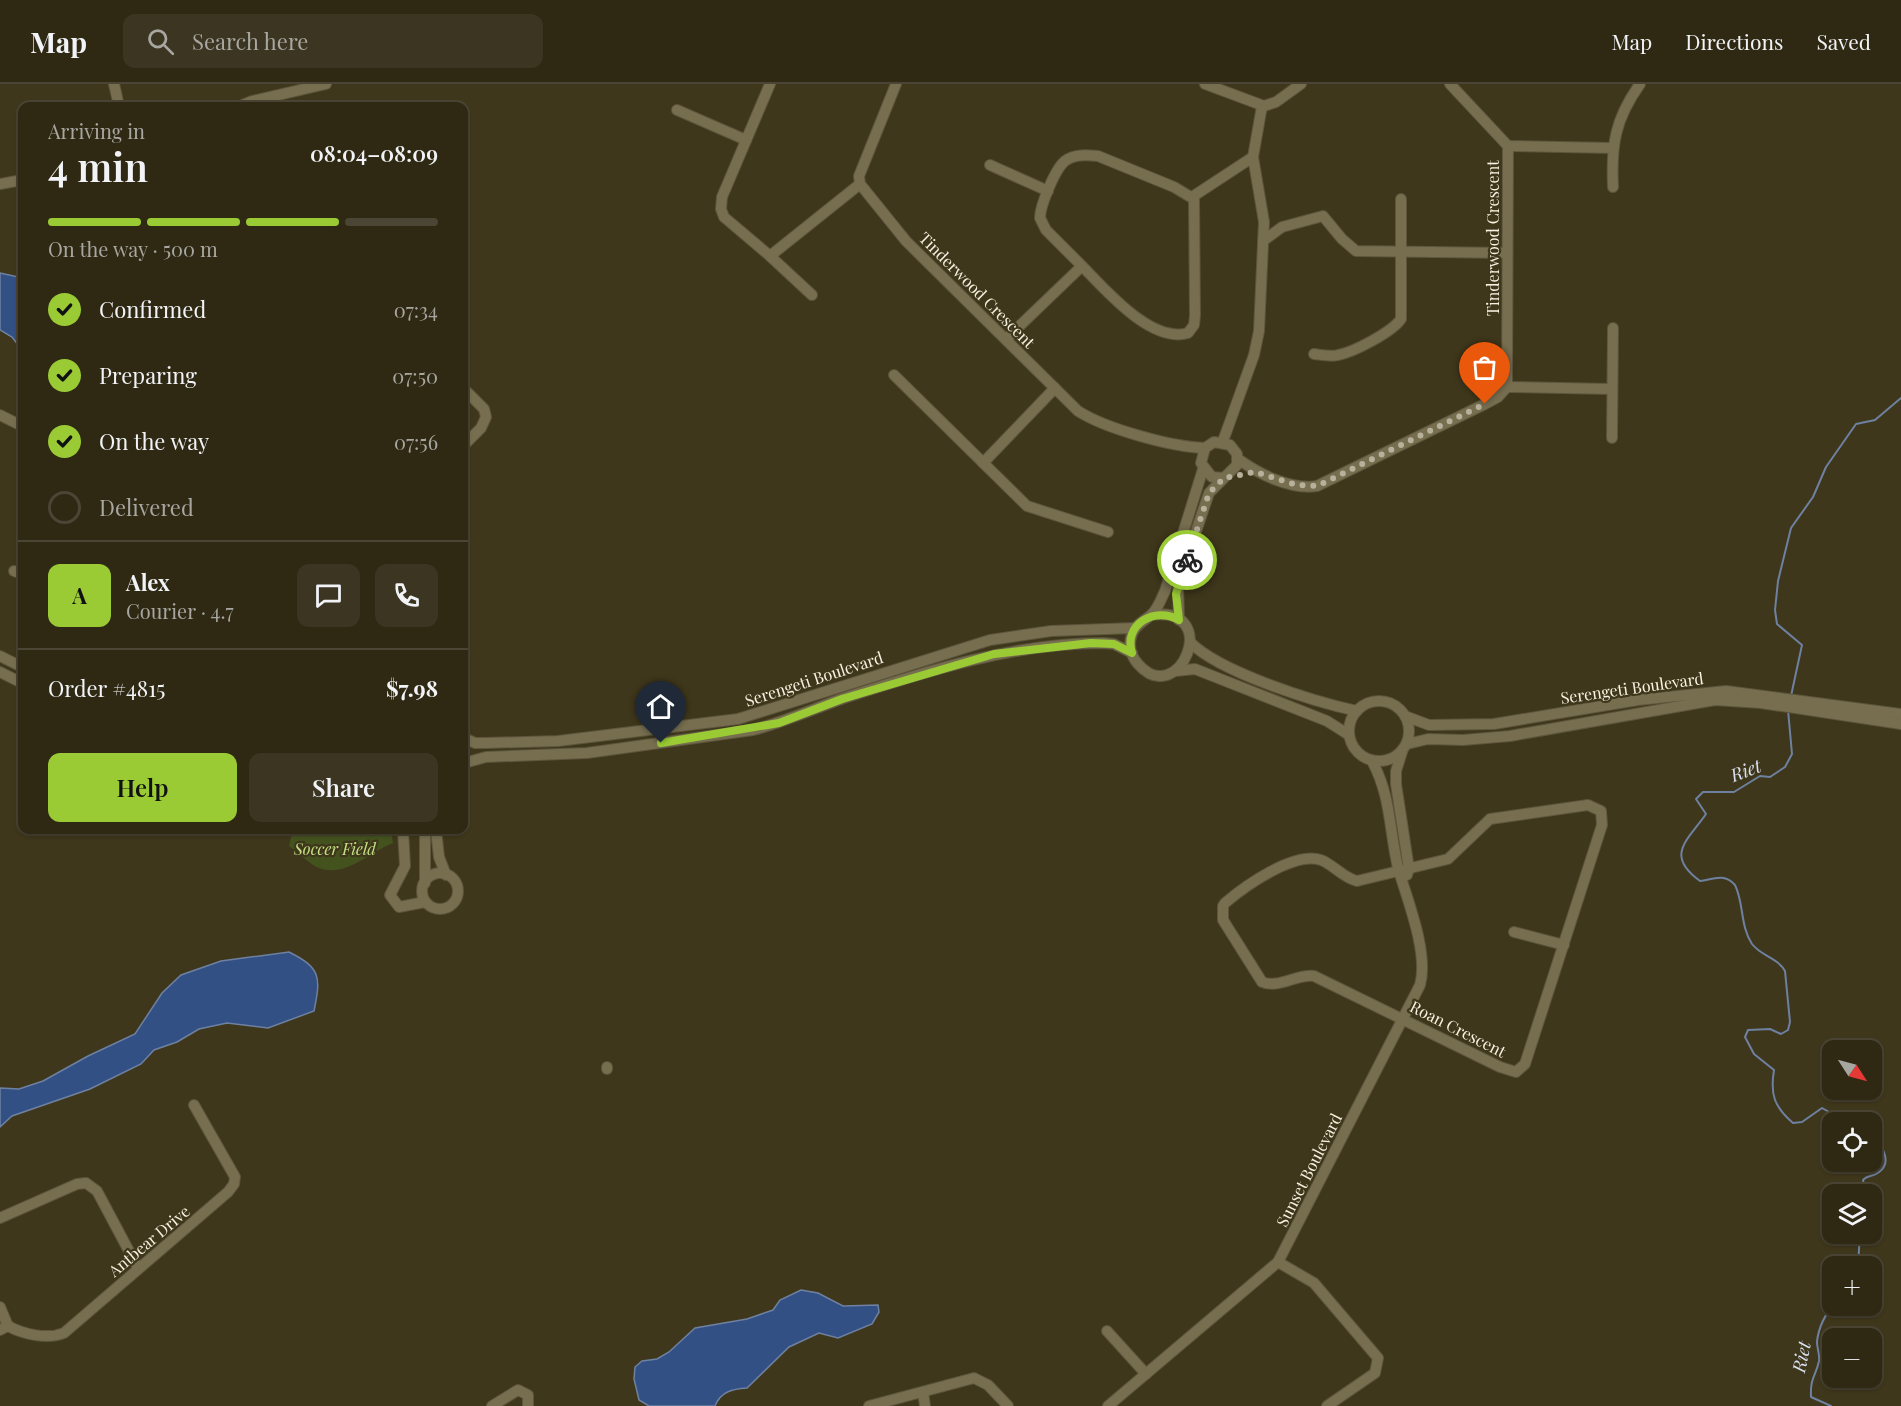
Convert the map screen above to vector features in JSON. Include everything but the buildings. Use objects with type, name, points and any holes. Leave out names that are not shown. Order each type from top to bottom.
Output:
[{"type":"street","points":[[114,84],[118,102]]},
{"type":"street","points":[[255,102],[323,84]]},
{"type":"street","points":[[770,84],[722,197],[722,213],[759,248],[771,255],[812,295]]},
{"type":"street","points":[[771,255],[860,184],[861,168],[896,84]]},
{"type":"street","points":[[1205,84],[1262,106],[1276,102],[1302,84]]},
{"type":"street","name":"Tinderwood Crescent","points":[[1450,84],[1508,146],[1507,387]]},
{"type":"street","points":[[1612,187],[1612,148],[1623,110],[1640,84]]},
{"type":"street","points":[[1223,441],[1254,355],[1259,331],[1264,222],[1253,157],[1262,106]]},
{"type":"street","points":[[677,110],[746,140]]},
{"type":"street","points":[[1508,146],[1612,148]]},
{"type":"street","points":[[1084,155],[1108,160],[1192,197],[1196,204],[1195,315],[1194,325],[1188,333],[1172,333],[1144,323],[1082,267],[1041,222],[1040,211],[1048,191],[1062,163],[1084,155]]},
{"type":"street","points":[[1192,197],[1253,157]]},
{"type":"street","points":[[990,165],[1048,191]]},
{"type":"street","points":[[0,184],[18,181]]},
{"type":"street","name":"Tinderwood Crescent","points":[[860,184],[906,241],[1055,388],[1089,418],[1181,447],[1205,448]]},
{"type":"street","points":[[1314,354],[1338,356],[1398,324],[1402,313],[1401,199]]},
{"type":"street","points":[[1263,241],[1282,227],[1323,216],[1342,239],[1356,251],[1507,253]]},
{"type":"street","points":[[1264,222],[1282,227]]},
{"type":"street","points":[[1006,339],[1082,267]]},
{"type":"street","points":[[1612,438],[1613,328]]},
{"type":"street","points":[[894,375],[1027,506],[1108,532]]},
{"type":"street","points":[[1179,620],[1176,594],[1190,533],[1205,448],[1214,442],[1223,441],[1234,449],[1238,459],[1255,472],[1297,485],[1317,486],[1485,404],[1498,397],[1507,387],[1611,388]]},
{"type":"street","points":[[983,463],[1055,388]]},
{"type":"street","points":[[468,393],[484,409],[486,417],[481,428],[468,441]]},
{"type":"street","points":[[0,415],[18,424]]},
{"type":"street","name":"Tinderwood Crescent","points":[[1181,447],[1202,466]]},
{"type":"street","points":[[1238,459],[1227,476],[1209,493],[1166,591],[1151,615],[1135,628],[1131,638],[1132,653],[1139,666],[1148,672],[1166,674],[1175,670],[1195,669],[1327,721],[1349,735]]},
{"type":"street","points":[[1202,466],[1212,477],[1255,472]]},
{"type":"street","points":[[1151,615],[1161,614],[1179,620],[1187,628],[1190,642],[1188,656],[1175,670]]},
{"type":"street","name":"Serengeti Boulevard","points":[[468,740],[475,743],[558,741],[738,719],[990,640],[1051,631],[1135,628]]},
{"type":"street","points":[[1190,642],[1204,654],[1224,665],[1309,698],[1357,711]]},
{"type":"street","name":"Serengeti Boulevard","points":[[468,763],[486,758],[587,753],[753,730],[922,674],[1012,651],[1102,643],[1114,644],[1132,653]]},
{"type":"street","points":[[0,656],[18,665]]},
{"type":"street","points":[[0,672],[18,681]]},
{"type":"street","name":"Serengeti Boulevard","points":[[1405,716],[1429,725],[1494,724],[1683,694],[1726,691],[1761,699],[1862,713],[1901,714]]},
{"type":"street","name":"Serengeti Boulevard","points":[[1404,748],[1428,739],[1463,740],[1510,736],[1715,700],[1761,699]]},
{"type":"street","points":[[1397,828],[1395,775],[1409,734],[1405,716],[1390,703],[1380,701],[1370,702],[1357,711],[1349,725],[1349,735],[1358,754],[1372,761],[1385,761],[1404,748]]},
{"type":"street","name":"Serengeti Boulevard","points":[[1862,713],[1901,723]]},
{"type":"street","points":[[1372,761],[1386,789],[1397,828],[1404,869]]},
{"type":"street","name":"Roan Crescent","points":[[1588,805],[1598,808],[1603,815],[1602,825],[1563,945],[1521,1070],[1509,1072],[1314,976],[1296,977],[1272,985],[1262,982],[1223,920],[1222,906],[1232,897],[1289,863],[1317,859],[1357,881],[1448,860],[1490,819],[1588,805]]},
{"type":"street","points":[[403,834],[405,866],[390,895],[399,907],[426,902]]},
{"type":"street","points":[[425,834],[422,890],[426,902],[436,909],[442,909],[455,900],[456,884],[446,875],[439,856],[436,834]]},
{"type":"street","name":"Sunset Boulevard","points":[[1107,1406],[1278,1262],[1420,985],[1422,967],[1404,869]]},
{"type":"street","points":[[424,883],[432,875],[446,875]]},
{"type":"street","points":[[1514,932],[1563,945]]},
{"type":"street","name":"Antbear Drive","points":[[4,1328],[24,1334],[60,1335],[217,1203],[234,1184],[231,1169],[194,1105]]},
{"type":"street","points":[[0,1218],[78,1184],[86,1184],[97,1191],[138,1268]]},
{"type":"street","points":[[1278,1262],[1314,1283],[1378,1358],[1375,1372],[1327,1406]]},
{"type":"street","points":[[0,1307],[4,1328]]},
{"type":"street","points":[[1107,1331],[1146,1374]]},
{"type":"street","points":[[869,1406],[974,1378],[988,1385],[1008,1406]]},
{"type":"street","points":[[492,1406],[518,1390],[528,1395],[528,1406]]},
{"type":"street","points":[[923,1392],[925,1406]]},
{"type":"green space","name":"Soccer Field","points":[[292,834],[392,834],[393,843],[357,863],[338,870],[319,868],[289,846]]},
{"type":"water","points":[[0,273],[18,277],[18,345],[12,337],[0,330]]},
{"type":"water","points":[[289,952],[307,963],[316,975],[318,990],[314,1011],[268,1028],[227,1023],[199,1029],[177,1042],[154,1050],[141,1064],[90,1089],[12,1116],[0,1127],[0,1088],[19,1089],[43,1081],[135,1034],[162,993],[181,975],[221,961]]},
{"type":"water","points":[[801,1290],[818,1293],[843,1306],[878,1305],[879,1312],[872,1324],[838,1338],[819,1333],[789,1347],[747,1388],[728,1392],[715,1406],[649,1406],[639,1400],[634,1379],[635,1367],[642,1361],[657,1359],[669,1352],[695,1328],[747,1319],[773,1310],[780,1300]]},
{"type":"waterway","name":"Riet","points":[[1791,696],[1802,645],[1777,624],[1775,610],[1778,581],[1791,528],[1813,497],[1826,467],[1856,424],[1875,420],[1901,398]]},
{"type":"waterway","name":"Riet","points":[[1788,710],[1792,754],[1785,767],[1770,777],[1760,776],[1734,792],[1703,792],[1696,799],[1706,814],[1687,840],[1681,855],[1689,872],[1700,881],[1723,878],[1735,885],[1748,937],[1752,944],[1785,971],[1790,1022],[1788,1030],[1781,1034],[1770,1029],[1748,1030],[1745,1037],[1754,1054],[1774,1070],[1773,1093],[1778,1106],[1793,1123],[1802,1122],[1822,1108],[1829,1112]]},
{"type":"waterway","name":"Riet","points":[[1882,1148],[1886,1160],[1882,1169]]},
{"type":"waterway","name":"Riet","points":[[1864,1184],[1863,1180],[1866,1177],[1878,1172]]},
{"type":"waterway","name":"Riet","points":[[1859,1244],[1859,1256]]},
{"type":"waterway","name":"Riet","points":[[1825,1316],[1817,1342],[1819,1361],[1812,1381],[1811,1397],[1831,1406]]},
{"type":"way so far","points":[[1187,560],[1209,493],[1224,478],[1230,475],[1255,472],[1297,485],[1317,486],[1485,404]]},
{"type":"route","points":[[661,743],[753,730],[779,723],[842,699],[994,654],[1091,643],[1110,643],[1132,653],[1131,638],[1135,628],[1142,620],[1151,615],[1161,614],[1179,620],[1176,594],[1187,560]]}]
